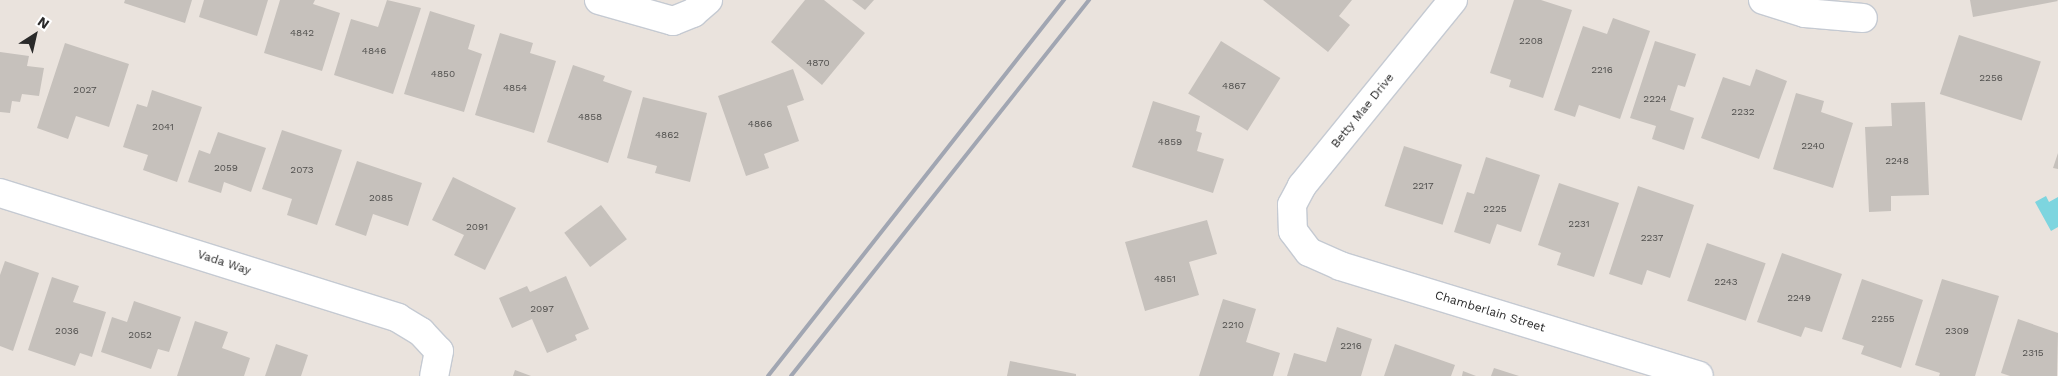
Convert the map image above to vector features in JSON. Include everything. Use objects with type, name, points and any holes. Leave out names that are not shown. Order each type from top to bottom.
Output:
[{"type":"street","points":[[599,0],[673,21],[693,13],[708,0]]},
{"type":"street","name":"Betty Mae Drive","points":[[1293,231],[1292,205],[1302,186],[1453,0]]},
{"type":"street","points":[[1763,0],[1805,13],[1863,18]]},
{"type":"street","name":"Vada Way","points":[[0,193],[398,318],[421,332],[437,364]]},
{"type":"street","name":"Chamberlain Street","points":[[1293,231],[1310,252],[1340,266],[1699,376]]},
{"type":"water","points":[[2046,196],[2049,202],[2058,197],[2058,227],[2051,231],[2035,202]]},
{"type":"building","points":[[125,0],[192,0],[185,23],[124,3]]},
{"type":"building","points":[[204,0],[268,0],[257,36],[199,17]]},
{"type":"building","points":[[280,0],[315,0],[313,4],[340,13],[322,71],[264,53]]},
{"type":"building","points":[[387,0],[421,8],[393,94],[334,75],[351,19],[378,27]]},
{"type":"building","points":[[805,0],[824,0],[865,33],[822,85],[771,42]]},
{"type":"building","points":[[852,0],[874,0],[865,10]]},
{"type":"building","points":[[1263,0],[1352,0],[1339,16],[1350,25],[1328,52]]},
{"type":"building","points":[[1514,0],[1541,0],[1572,10],[1543,98],[1509,87],[1511,80],[1490,73]]},
{"type":"building","points":[[1970,0],[2057,0],[2058,1],[1973,17]]},
{"type":"building","points":[[430,11],[475,25],[468,49],[482,54],[464,112],[404,94]]},
{"type":"building","points":[[1613,18],[1650,31],[1620,119],[1579,105],[1575,117],[1554,110],[1583,26],[1607,34]]},
{"type":"building","points":[[500,33],[533,43],[530,53],[556,61],[534,133],[475,115]]},
{"type":"building","points":[[1959,35],[2041,62],[2022,121],[1940,94]]},
{"type":"building","points":[[1221,41],[1280,78],[1248,131],[1188,94]]},
{"type":"building","points":[[1655,41],[1696,54],[1685,87],[1678,85],[1670,110],[1694,118],[1684,150],[1652,139],[1656,126],[1630,118]]},
{"type":"building","points":[[65,43],[129,64],[109,127],[76,116],[68,139],[37,128]]},
{"type":"building","points":[[0,52],[29,56],[27,66],[44,68],[39,96],[22,94],[20,102],[12,101],[10,113],[0,112]]},
{"type":"building","points":[[573,65],[605,76],[603,81],[632,91],[608,163],[547,142]]},
{"type":"building","points":[[793,69],[804,100],[787,106],[799,141],[764,154],[769,168],[746,176],[718,96]]},
{"type":"building","points":[[1756,69],[1787,81],[1759,159],[1701,138],[1723,77],[1750,86]]},
{"type":"building","points":[[152,90],[202,107],[177,182],[143,170],[148,155],[123,147],[137,104],[147,107]]},
{"type":"building","points":[[1796,93],[1824,101],[1821,112],[1853,123],[1833,188],[1773,169]]},
{"type":"building","points":[[643,97],[707,113],[690,182],[655,173],[657,166],[627,158]]},
{"type":"building","points":[[1153,101],[1200,116],[1196,131],[1202,133],[1197,151],[1224,159],[1213,193],[1132,167]]},
{"type":"building","points":[[1925,102],[1929,195],[1891,196],[1891,211],[1869,212],[1865,127],[1892,126],[1891,103]]},
{"type":"building","points":[[282,130],[342,150],[317,225],[287,215],[292,199],[262,189]]},
{"type":"building","points":[[218,132],[266,148],[251,192],[224,182],[221,193],[188,182],[199,150],[210,154]]},
{"type":"building","points":[[1404,146],[1462,165],[1443,225],[1385,206]]},
{"type":"building","points":[[2058,153],[2058,169],[2053,168]]},
{"type":"building","points":[[1486,157],[1540,175],[1521,232],[1497,224],[1490,244],[1454,232],[1467,192],[1474,194]]},
{"type":"building","points":[[357,161],[422,183],[408,226],[373,214],[366,236],[335,225]]},
{"type":"building","points":[[453,177],[516,208],[485,270],[454,255],[464,235],[432,220]]},
{"type":"building","points":[[1559,183],[1619,203],[1594,277],[1557,265],[1561,253],[1538,245]]},
{"type":"building","points":[[1638,186],[1694,205],[1670,278],[1647,270],[1642,285],[1609,274]]},
{"type":"building","points":[[601,205],[627,239],[590,267],[564,233]]},
{"type":"building","points":[[1207,220],[1217,254],[1189,262],[1199,295],[1145,311],[1125,242]]},
{"type":"building","points":[[1707,243],[1766,263],[1746,321],[1687,301]]},
{"type":"building","points":[[1782,253],[1842,274],[1822,332],[1805,327],[1801,337],[1757,322]]},
{"type":"building","points":[[5,261],[39,273],[13,351],[0,346],[0,275]]},
{"type":"building","points":[[566,276],[589,329],[575,335],[577,340],[547,353],[532,319],[512,328],[499,298],[527,286],[530,292]]},
{"type":"building","points":[[52,277],[79,286],[73,302],[106,312],[92,357],[80,353],[75,366],[28,350]]},
{"type":"building","points":[[1862,279],[1923,300],[1901,368],[1861,354],[1864,346],[1842,339]]},
{"type":"building","points":[[1942,279],[1999,296],[1975,376],[1939,376],[1940,373],[1915,365]]},
{"type":"building","points":[[1223,299],[1256,309],[1246,342],[1280,353],[1273,376],[1199,376]]},
{"type":"building","points":[[134,301],[181,317],[169,352],[158,349],[151,369],[101,352],[112,317],[127,322]]},
{"type":"building","points":[[2018,319],[2058,333],[2057,376],[2010,376],[2001,373]]},
{"type":"building","points":[[195,321],[228,332],[222,348],[250,358],[244,376],[177,376]]},
{"type":"building","points":[[1337,327],[1372,339],[1361,376],[1287,376],[1294,353],[1326,362]]},
{"type":"building","points":[[276,344],[308,355],[301,376],[265,376]]},
{"type":"building","points":[[1395,344],[1455,365],[1451,376],[1384,376]]},
{"type":"building","points":[[1010,361],[1076,374],[1076,376],[1007,376]]},
{"type":"building","points":[[1494,368],[1519,376],[1491,376]]},
{"type":"building","points":[[515,370],[531,376],[513,376]]},
{"type":"building","points":[[1463,371],[1476,376],[1462,376]]},
{"type":"railway","points":[[768,376],[1064,0]]},
{"type":"railway","points":[[791,376],[1089,0]]}]
